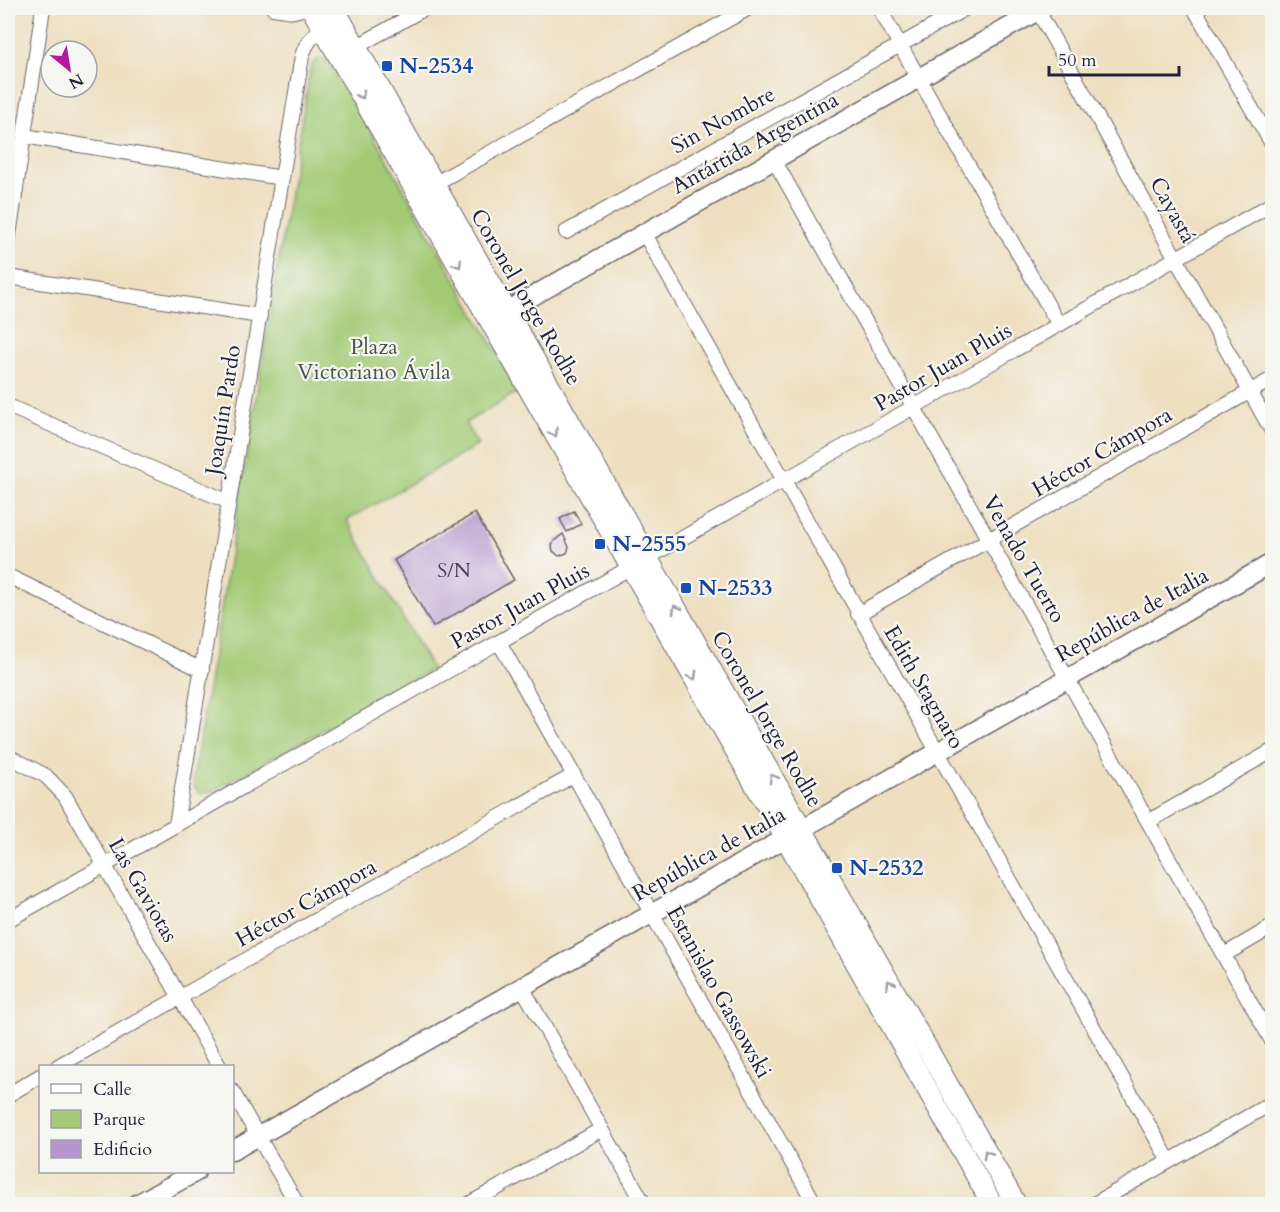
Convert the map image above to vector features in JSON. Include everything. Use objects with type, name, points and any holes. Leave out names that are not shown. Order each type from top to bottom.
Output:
[{"type":"main road","name":"Coronel Jorge Rodhe","points":[[311,8],[332,18],[347,52],[794,834],[1016,1204]]},
{"type":"main road","name":"Coronel Jorge Rodhe","points":[[347,52],[434,184],[498,316]]},
{"type":"main road","name":"Coronel Jorge Rodhe","points":[[794,834],[992,1204]]},
{"type":"street","points":[[8,242],[43,8]]},
{"type":"street","points":[[273,8],[294,11],[307,8]]},
{"type":"street","points":[[347,52],[425,8]]},
{"type":"street","points":[[434,184],[749,8]]},
{"type":"street","points":[[879,8],[1059,325]]},
{"type":"street","name":"Sin Nombre","points":[[566,232],[966,8]]},
{"type":"street","points":[[1194,8],[1272,144]]},
{"type":"street","name":"Antártida Argentina","points":[[498,316],[1040,9]]},
{"type":"street","name":"Cayastá","points":[[1040,9],[1272,431]]},
{"type":"street","name":"Joaquín Pardo","points":[[176,825],[302,56],[309,40],[332,18]]},
{"type":"street","points":[[24,136],[282,178]]},
{"type":"street","name":"Venado Tuerto","points":[[774,160],[1272,1041]]},
{"type":"street","name":"Pastor Juan Pluis","points":[[8,920],[1272,204]]},
{"type":"street","name":"Edith Stagnaro","points":[[644,233],[1169,1161]]},
{"type":"street","points":[[8,277],[260,316]]},
{"type":"street","name":"Héctor Cámpora","points":[[858,614],[1272,379]]},
{"type":"street","points":[[8,406],[229,502]]},
{"type":"street","name":"República de Italia","points":[[234,1150],[1272,563]]},
{"type":"street","points":[[8,576],[202,670]]},
{"type":"street","name":"Estanislao Gassowski","points":[[499,642],[815,1204]]},
{"type":"street","points":[[1149,821],[1272,752]]},
{"type":"street","name":"Las Gaviotas","points":[[8,756],[35,769],[56,785],[73,808],[218,1065]]},
{"type":"street","name":"Héctor Cámpora","points":[[60,1065],[574,775]]},
{"type":"street","points":[[1224,955],[1272,927]]},
{"type":"street","points":[[522,987],[644,1204]]},
{"type":"street","points":[[8,1095],[39,1077]]},
{"type":"street","points":[[234,1094],[297,1204]]},
{"type":"street","points":[[1094,1204],[1272,1102]]},
{"type":"street","points":[[469,1204],[602,1129]]},
{"type":"street","points":[[137,1204],[194,1173]]},
{"type":"green space","name":"Plaza Victoriano Ávila","points":[[318,59],[325,59],[332,63],[519,391],[465,423],[478,445],[347,520],[432,669],[211,792],[200,794],[193,780],[310,71],[312,64]]},
{"type":"building","points":[[574,511],[581,524],[567,532],[560,519]]},
{"type":"building","points":[[475,513],[514,580],[433,627],[394,560]]},
{"type":"building","points":[[563,534],[569,547],[567,553],[559,556],[553,551],[552,546],[554,541]]},
{"type":"place","name":"N-2534","points":[[387,66]]},
{"type":"place","name":"N-2555","points":[[600,544]]},
{"type":"place","name":"N-2533","points":[[686,588]]},
{"type":"place","name":"N-2532","points":[[837,868]]}]
